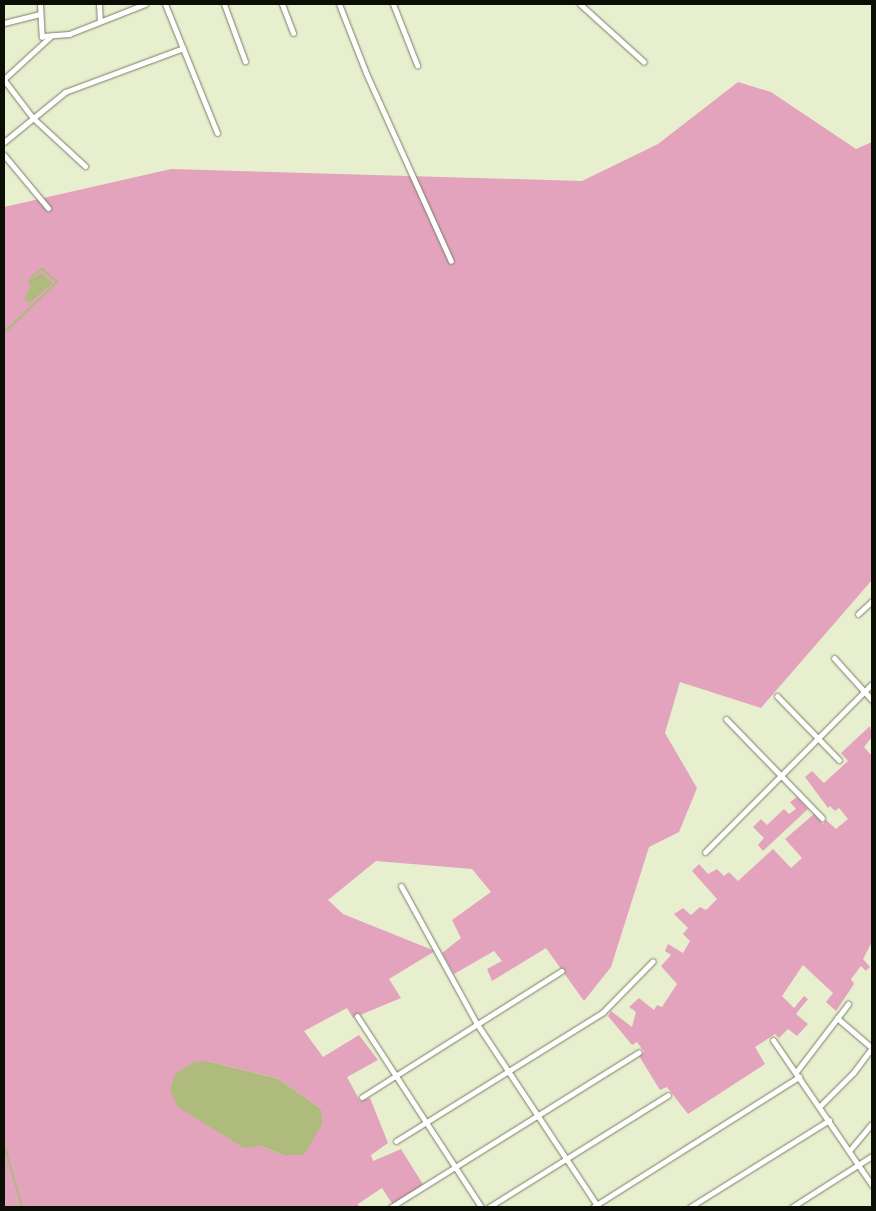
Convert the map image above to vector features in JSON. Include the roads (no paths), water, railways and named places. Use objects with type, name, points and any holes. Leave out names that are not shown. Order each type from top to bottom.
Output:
[{"type":"street","points":[[40,4],[43,43]]},
{"type":"street","points":[[99,4],[100,21]]},
{"type":"street","points":[[42,36],[69,34],[146,4]]},
{"type":"street","points":[[165,4],[217,133]]},
{"type":"street","points":[[224,4],[246,61]]},
{"type":"street","points":[[282,4],[293,33]]},
{"type":"street","points":[[339,4],[366,72],[451,261]]},
{"type":"street","points":[[393,4],[417,65]]},
{"type":"street","points":[[580,4],[644,62]]},
{"type":"street","points":[[4,23],[40,14]]},
{"type":"street","points":[[52,35],[4,80],[32,118],[84,166]]},
{"type":"street","points":[[4,142],[65,92],[183,48]]},
{"type":"street","points":[[4,155],[48,208]]},
{"type":"street","points":[[858,614],[872,601]]},
{"type":"street","points":[[834,658],[872,700]]},
{"type":"street","points":[[705,852],[780,774],[819,739],[872,684]]},
{"type":"street","points":[[777,696],[839,760]]},
{"type":"street","points":[[726,719],[822,818]]},
{"type":"street","points":[[401,886],[477,1024],[566,1158],[596,1207],[798,1075],[848,1004]]},
{"type":"street","points":[[396,1141],[603,1012],[653,961]]},
{"type":"street","points":[[362,1097],[561,970]]},
{"type":"street","points":[[357,1016],[481,1207]]},
{"type":"street","points":[[819,1107],[853,1074],[872,1048],[838,1018]]},
{"type":"street","points":[[773,1040],[872,1185]]},
{"type":"street","points":[[391,1207],[455,1169],[638,1052]]},
{"type":"street","points":[[489,1207],[668,1095]]},
{"type":"street","points":[[690,1207],[828,1120]]},
{"type":"street","points":[[849,1151],[872,1124]]},
{"type":"street","points":[[792,1207],[872,1156]]},
{"type":"waterway","points":[[4,333],[57,282],[42,269],[31,277]]},
{"type":"waterway","points":[[4,1144],[22,1207]]}]
